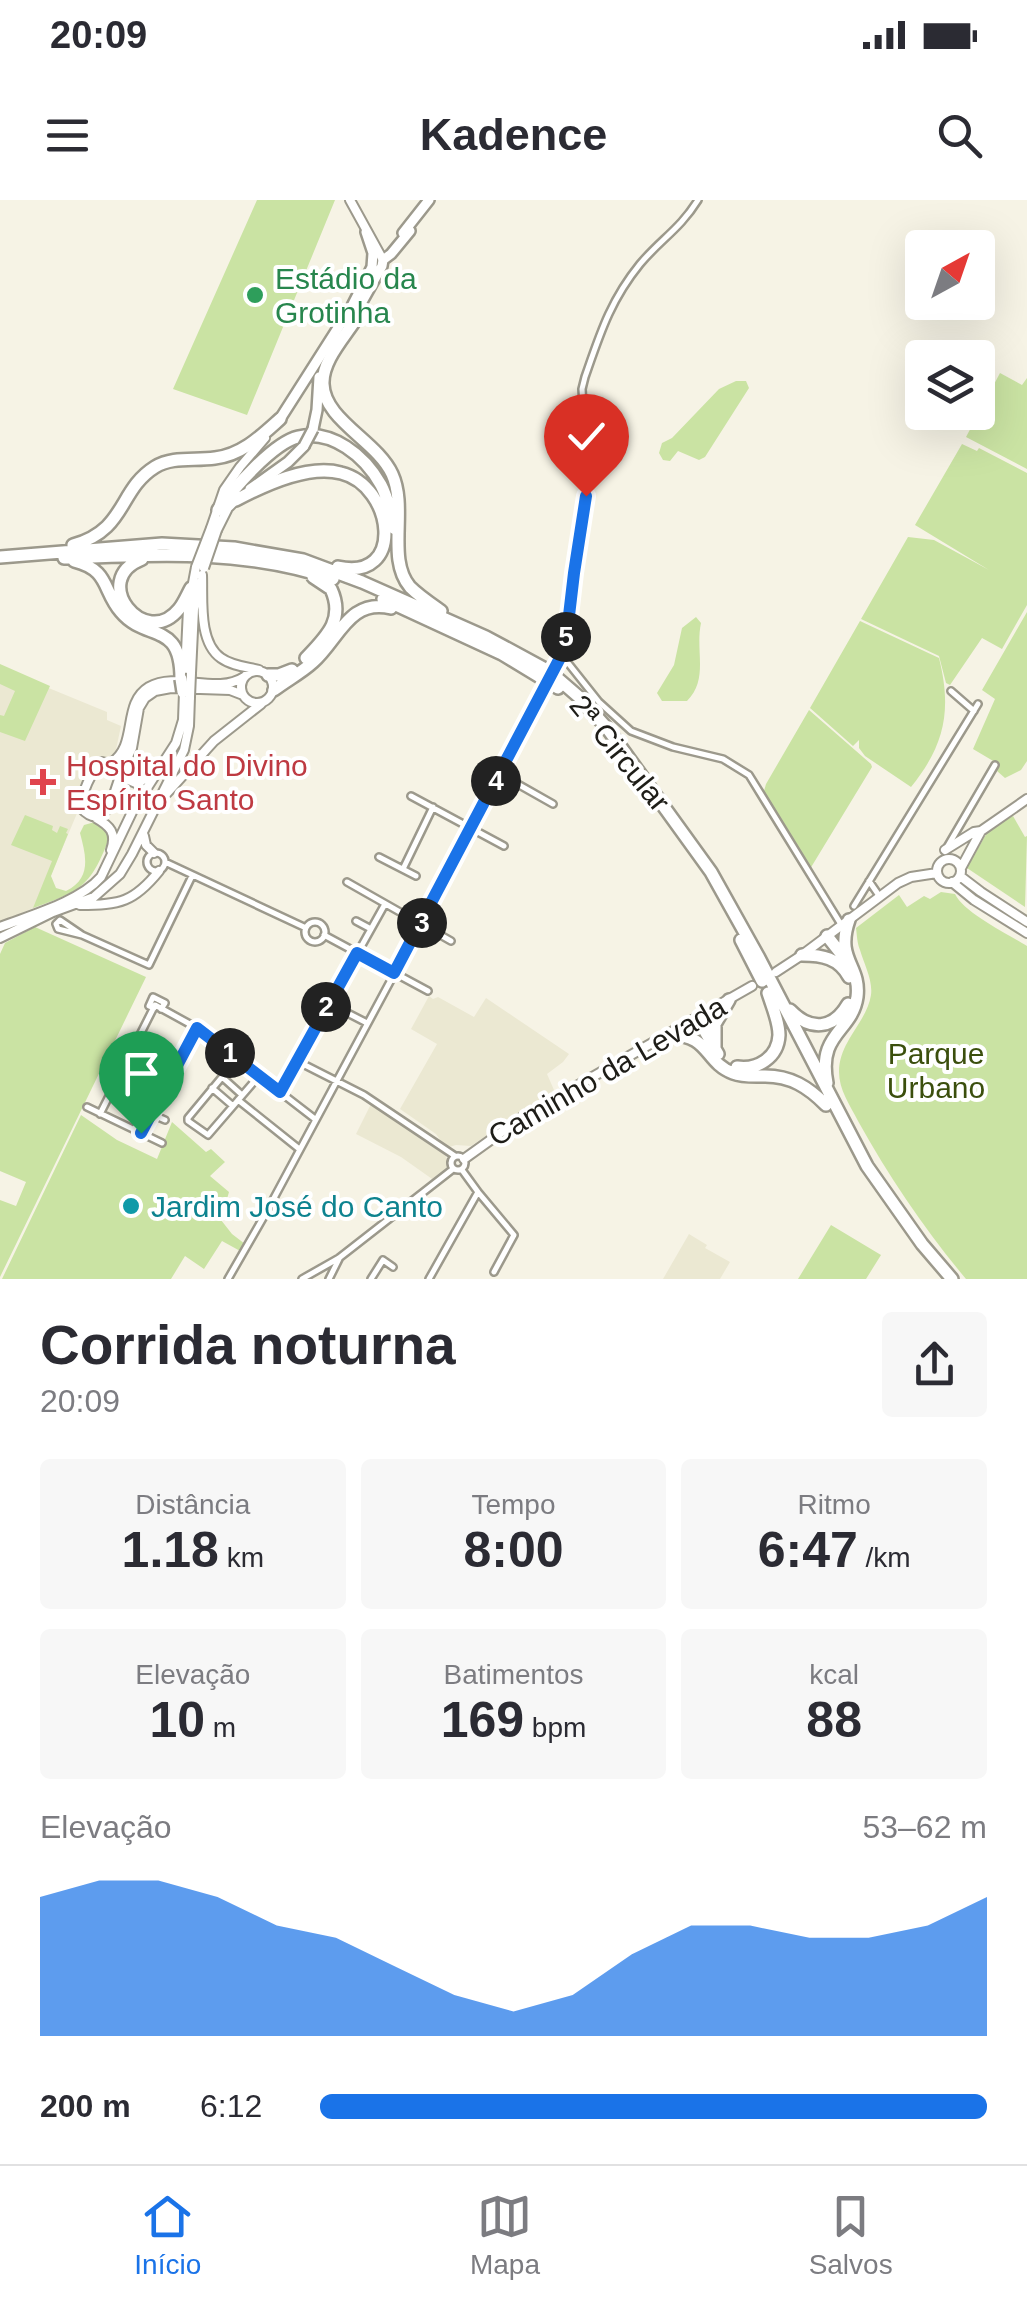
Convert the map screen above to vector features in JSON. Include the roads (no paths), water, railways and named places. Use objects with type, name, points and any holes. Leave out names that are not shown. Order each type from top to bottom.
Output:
[{"type":"highway","points":[[356,309],[354,322],[324,373],[325,395],[333,410],[391,471],[400,506],[402,574],[412,589],[480,639]]},
{"type":"highway","points":[[186,686],[172,644],[130,620],[95,570],[63,555],[68,546],[91,539],[112,522],[149,471],[164,462],[234,453],[260,437],[280,418]]},
{"type":"highway","points":[[218,510],[241,481],[283,444],[300,436],[322,437],[347,448],[370,469],[385,495],[399,543]]},
{"type":"highway","points":[[236,500],[272,482],[316,471],[355,478],[371,492],[384,523],[386,540],[381,553],[367,566],[348,569],[303,560]]},
{"type":"highway","name":"2ª Circular","points":[[0,561],[162,544],[197,544],[303,560],[362,582],[548,671],[607,728],[711,872],[866,1178],[943,1279]]},
{"type":"highway","points":[[166,554],[137,560],[126,570],[120,592],[128,611],[138,618],[163,620],[178,611],[190,588]]},
{"type":"highway","name":"2ª Circular","points":[[63,555],[166,554],[278,565],[328,577],[480,639]]},
{"type":"highway","points":[[263,672],[280,675],[300,664],[328,633],[337,610],[331,589],[323,582],[278,565]]},
{"type":"highway","points":[[274,690],[315,660],[354,614],[370,607],[388,607],[463,639],[480,639]]},
{"type":"highway","points":[[772,992],[804,1022],[830,1023],[844,1012],[852,986],[843,940],[846,923]]},
{"type":"highway","points":[[825,938],[858,986],[855,1006],[830,1042],[826,1057],[829,1103]]},
{"type":"highway","points":[[802,956],[830,958],[849,969]]},
{"type":"highway","points":[[668,1035],[689,1037],[741,1068],[756,1066],[768,1060],[779,1039],[772,992]]},
{"type":"highway","points":[[711,1049],[715,1024],[729,1000]]},
{"type":"highway","points":[[694,1021],[723,1068],[733,1073],[797,1081],[829,1103]]},
{"type":"highway","name":"2ª Circular","points":[[829,1103],[878,1183],[952,1279]]},
{"type":"main road","points":[[350,200],[383,260]]},
{"type":"main road","points":[[0,928],[78,895],[107,868],[134,808],[181,731],[200,570],[231,480],[280,418],[430,200]]},
{"type":"main road","points":[[214,529],[236,500],[304,446],[317,410],[321,371],[383,260],[430,200]]},
{"type":"main road","points":[[383,260],[410,231]]},
{"type":"main road","points":[[356,309],[373,264],[366,232]]},
{"type":"main road","points":[[376,248],[387,248],[400,236]]},
{"type":"main road","points":[[0,938],[94,897],[114,881],[132,854],[184,750],[190,726],[186,686],[190,588],[200,570]]},
{"type":"main road","points":[[150,816],[189,766],[214,741],[269,699],[274,690],[263,672],[225,660],[210,645],[200,570]]},
{"type":"main road","points":[[94,884],[114,836],[110,827],[81,808],[82,798],[98,766],[121,757],[134,706],[144,690],[157,684],[230,683],[250,672],[263,672]]},
{"type":"main road","points":[[244,677],[240,686],[243,695],[248,701],[261,704]]},
{"type":"main road","points":[[96,818],[108,807],[132,748],[139,708],[148,695],[172,688],[230,690],[243,695]]},
{"type":"main road","points":[[111,763],[120,774],[138,784],[162,758],[167,758]]},
{"type":"main road","points":[[938,869],[943,881],[974,832],[1027,799]]},
{"type":"main road","points":[[776,972],[907,879],[954,866],[972,848],[981,831]]},
{"type":"main road","points":[[143,832],[146,845],[154,853]]},
{"type":"main road","points":[[954,866],[980,892],[1025,918]]},
{"type":"main road","points":[[954,866],[974,900],[1027,934]]},
{"type":"main road","points":[[76,905],[130,898],[142,891],[162,867]]},
{"type":"main road","name":"Caminho da Levada","points":[[460,1158],[524,1116],[752,986]]},
{"type":"street","points":[[228,1279],[422,924],[560,658],[586,506],[582,389],[585,377],[613,302],[638,266],[684,222],[698,200]]},
{"type":"street","points":[[560,658],[599,702],[631,730],[723,759],[749,774],[846,923]]},
{"type":"street","points":[[951,691],[974,711]]},
{"type":"street","points":[[854,906],[978,704]]},
{"type":"street","points":[[954,866],[995,765]]},
{"type":"street","points":[[500,774],[553,804]]},
{"type":"street","points":[[412,796],[504,846]]},
{"type":"street","points":[[403,869],[433,807]]},
{"type":"street","points":[[162,867],[163,856],[154,853],[148,857],[147,864],[152,870],[179,870],[306,928]]},
{"type":"street","points":[[379,856],[416,876]]},
{"type":"street","points":[[82,934],[149,965],[192,876]]},
{"type":"street","points":[[868,881],[880,897]]},
{"type":"street","points":[[347,882],[451,941]]},
{"type":"street","points":[[280,1092],[385,904]]},
{"type":"street","points":[[356,921],[371,929]]},
{"type":"street","points":[[317,923],[323,927],[324,935],[312,941],[306,928],[317,923]]},
{"type":"street","points":[[324,935],[428,991]]},
{"type":"street","points":[[328,1003],[368,1023]]},
{"type":"street","points":[[100,1114],[157,1007],[197,1028],[315,1120]]},
{"type":"street","points":[[141,1133],[197,1028]]},
{"type":"street","points":[[237,1059],[188,1120],[207,1136],[259,1076]]},
{"type":"street","points":[[297,1060],[364,1095],[460,1158],[466,1165],[462,1170]]},
{"type":"street","points":[[222,1077],[238,1100]]},
{"type":"street","points":[[212,1088],[238,1100],[299,1148]]},
{"type":"street","points":[[87,1107],[162,1143]]},
{"type":"street","points":[[150,1114],[164,1120]]},
{"type":"street","points":[[453,1169],[451,1161],[460,1158]]},
{"type":"street","points":[[302,1279],[339,1258],[453,1169],[462,1170],[514,1235],[494,1272]]},
{"type":"street","points":[[428,1279],[478,1192]]},
{"type":"street","points":[[329,1279],[339,1258]]},
{"type":"street","points":[[371,1279],[382,1260],[393,1267]]},
{"type":"place","name":"Estádio da Grotinha","points":[[255,295]]},
{"type":"place","name":"Hospital do Divino Espírito Santo","points":[[43,782]]},
{"type":"place","name":"Jardim José do Canto","points":[[131,1206]]},
{"type":"park label","name":"Parque Urbano","points":[[936,1070]]}]
